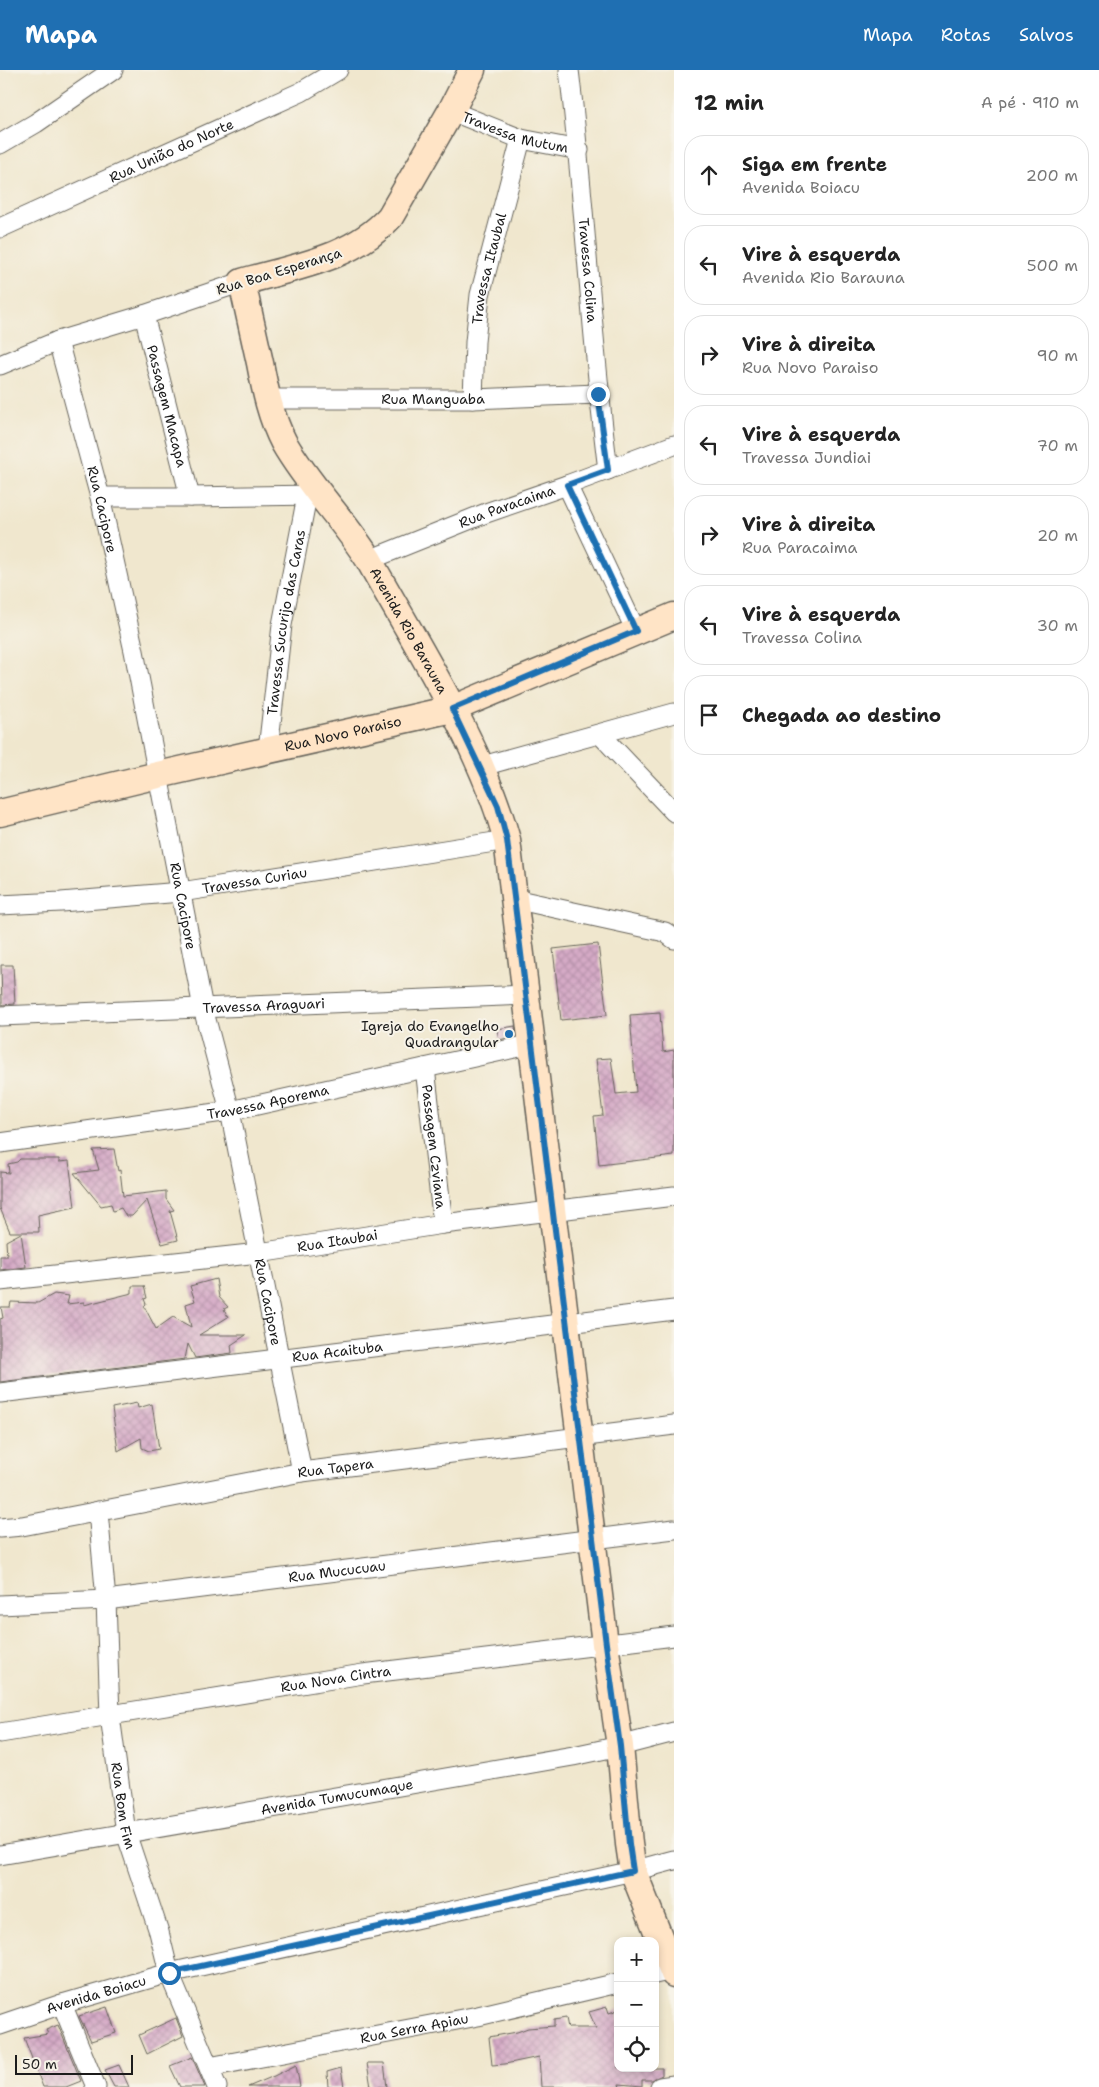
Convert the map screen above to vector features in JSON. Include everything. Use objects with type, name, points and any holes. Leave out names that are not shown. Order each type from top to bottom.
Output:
[{"type":"street","points":[[0,144],[36,123],[113,70]]},
{"type":"street","name":"Rua União do Norte","points":[[0,228],[301,92],[338,70]]},
{"type":"street","name":"Rua Boa Esperança","points":[[0,365],[58,341],[144,315],[242,282],[338,254],[378,230],[390,217],[451,111],[472,70]]},
{"type":"street","name":"Travessa Colina","points":[[569,70],[579,150],[598,394],[608,470]]},
{"type":"street","name":"Travessa Mutum","points":[[451,111],[521,139],[579,150]]},
{"type":"street","name":"Travessa Itaubal","points":[[474,399],[475,342],[480,294],[521,139]]},
{"type":"street","name":"Avenida Rio Barauna","points":[[242,282],[267,399],[276,426],[313,496],[358,543],[369,560],[452,709],[498,806],[507,840],[554,1209],[565,1323],[620,1746],[629,1844],[633,1871],[667,1973]]},
{"type":"street","name":"Passagem Macapa","points":[[144,315],[190,498]]},
{"type":"street","name":"Rua Cacipore","points":[[58,341],[100,496],[182,892],[203,1008],[230,1111],[302,1472]]},
{"type":"street","name":"Rua Manguaba","points":[[267,399],[474,399],[598,394]]},
{"type":"street","name":"Rua Paracaima","points":[[369,560],[486,513],[674,445]]},
{"type":"street","points":[[567,485],[636,631]]},
{"type":"street","points":[[100,496],[190,498],[313,496]]},
{"type":"street","name":"Travessa Sucurijo das Caras","points":[[268,750],[282,625],[313,496]]},
{"type":"street","name":"Rua Novo Paraiso","points":[[0,813],[158,775],[452,709],[636,631],[671,622]]},
{"type":"street","points":[[480,767],[674,713]]},
{"type":"street","points":[[600,734],[674,812]]},
{"type":"street","name":"Travessa Curiau","points":[[0,905],[182,892],[507,840]]},
{"type":"street","points":[[514,899],[671,931]]},
{"type":"street","name":"Travessa Araguari","points":[[0,1016],[527,995]]},
{"type":"street","name":"Travessa Aporema","points":[[0,1143],[230,1111],[533,1044]]},
{"type":"street","name":"Passagem Czviana","points":[[425,1068],[443,1224]]},
{"type":"street","name":"Rua Itaubai","points":[[0,1281],[259,1253],[443,1224],[554,1209],[674,1196]]},
{"type":"street","name":"Rua Acaituba","points":[[0,1393],[674,1310]]},
{"type":"street","name":"Rua Tapera","points":[[0,1528],[302,1472],[674,1425]]},
{"type":"street","name":"Rua Bom Fim","points":[[98,1511],[106,1600],[110,1716],[126,1833],[159,1932],[169,1973],[217,2087]]},
{"type":"street","name":"Rua Mucucuau","points":[[0,1605],[106,1600],[674,1529]]},
{"type":"street","name":"Rua Nova Cintra","points":[[0,1733],[363,1674],[674,1636]]},
{"type":"street","name":"Avenida Tumucumaque","points":[[0,1855],[620,1746],[674,1732]]},
{"type":"street","name":"Avenida Boiacu","points":[[0,2025],[62,2004],[169,1973],[633,1871],[674,1860]]},
{"type":"street","name":"Rua Serra Apiau","points":[[209,2066],[478,2016],[614,1984]]},
{"type":"street","points":[[62,2004],[96,2087]]},
{"type":"street","points":[[660,2087],[674,2084]]},
{"type":"building","points":[[598,944],[607,1015],[561,1020],[553,949]]},
{"type":"building","points":[[1,965],[13,965],[15,1004],[2,1005]]},
{"type":"building","points":[[660,1013],[663,1052],[674,1050],[674,1156],[599,1165],[594,1116],[603,1115],[596,1059],[611,1058],[616,1094],[636,1092],[630,1015]]},
{"type":"building","name":"Igreja do Evangelho Quadrangular","points":[[515,1026],[516,1036],[499,1040],[497,1029]]},
{"type":"building","points":[[114,1149],[118,1171],[120,1170],[123,1196],[166,1191],[166,1199],[174,1210],[170,1211],[178,1240],[162,1244],[147,1200],[132,1216],[126,1216],[121,1208],[113,1211],[111,1204],[101,1206],[74,1173],[99,1170],[93,1150]]},
{"type":"building","points":[[20,1159],[59,1159],[59,1162],[69,1161],[75,1207],[38,1215],[39,1232],[10,1232],[0,1208],[0,1172],[9,1173],[8,1164],[17,1162]]},
{"type":"building","points":[[21,1233],[26,1267],[0,1270],[0,1256],[7,1256],[6,1241]]},
{"type":"building","points":[[216,1279],[219,1297],[228,1307],[224,1309],[228,1317],[199,1335],[246,1335],[231,1345],[232,1353],[195,1358],[188,1344],[185,1359],[0,1382],[0,1319],[3,1318],[1,1307],[10,1307],[11,1302],[38,1303],[54,1294],[69,1296],[67,1304],[84,1302],[84,1305],[132,1293],[132,1286],[144,1286],[147,1298],[144,1299],[146,1304],[144,1306],[156,1329],[173,1317],[191,1327],[186,1304],[195,1301],[190,1286]]},
{"type":"building","points":[[137,1403],[138,1408],[152,1404],[159,1449],[149,1451],[142,1448],[141,1438],[118,1451],[112,1408]]},
{"type":"building","points":[[107,2007],[116,2033],[91,2041],[79,2016]]},
{"type":"building","points":[[607,2007],[609,2013],[614,2011],[614,2072],[659,2072],[659,2068],[662,2068],[662,2075],[652,2080],[642,2080],[642,2086],[619,2084],[620,2087],[541,2087],[539,2057],[492,2065],[489,2037],[528,2028],[554,2026],[554,2020],[566,2018],[568,2028],[596,2028],[589,2012]]},
{"type":"building","points":[[176,2018],[183,2036],[147,2054],[139,2035]]},
{"type":"building","points":[[58,2025],[81,2081],[66,2087],[43,2087],[24,2038],[48,2034],[46,2030]]},
{"type":"building","points":[[192,2057],[205,2087],[180,2087],[170,2066]]},
{"type":"building","points":[[367,2063],[384,2063],[387,2087],[371,2087]]},
{"type":"building","points":[[119,2065],[129,2087],[114,2087],[105,2070]]},
{"type":"building","points":[[296,2065],[300,2087],[248,2087],[274,2076]]},
{"type":"building","points":[[341,2068],[344,2087],[328,2087],[327,2072]]},
{"type":"place","name":"Igreja do Evangelho Quadrangular","points":[[509,1034]]},
{"type":"route","points":[[169,1973],[633,1871],[620,1746],[565,1323],[554,1209],[507,840],[498,806],[452,709],[636,631],[567,485],[608,470],[598,394]]}]
